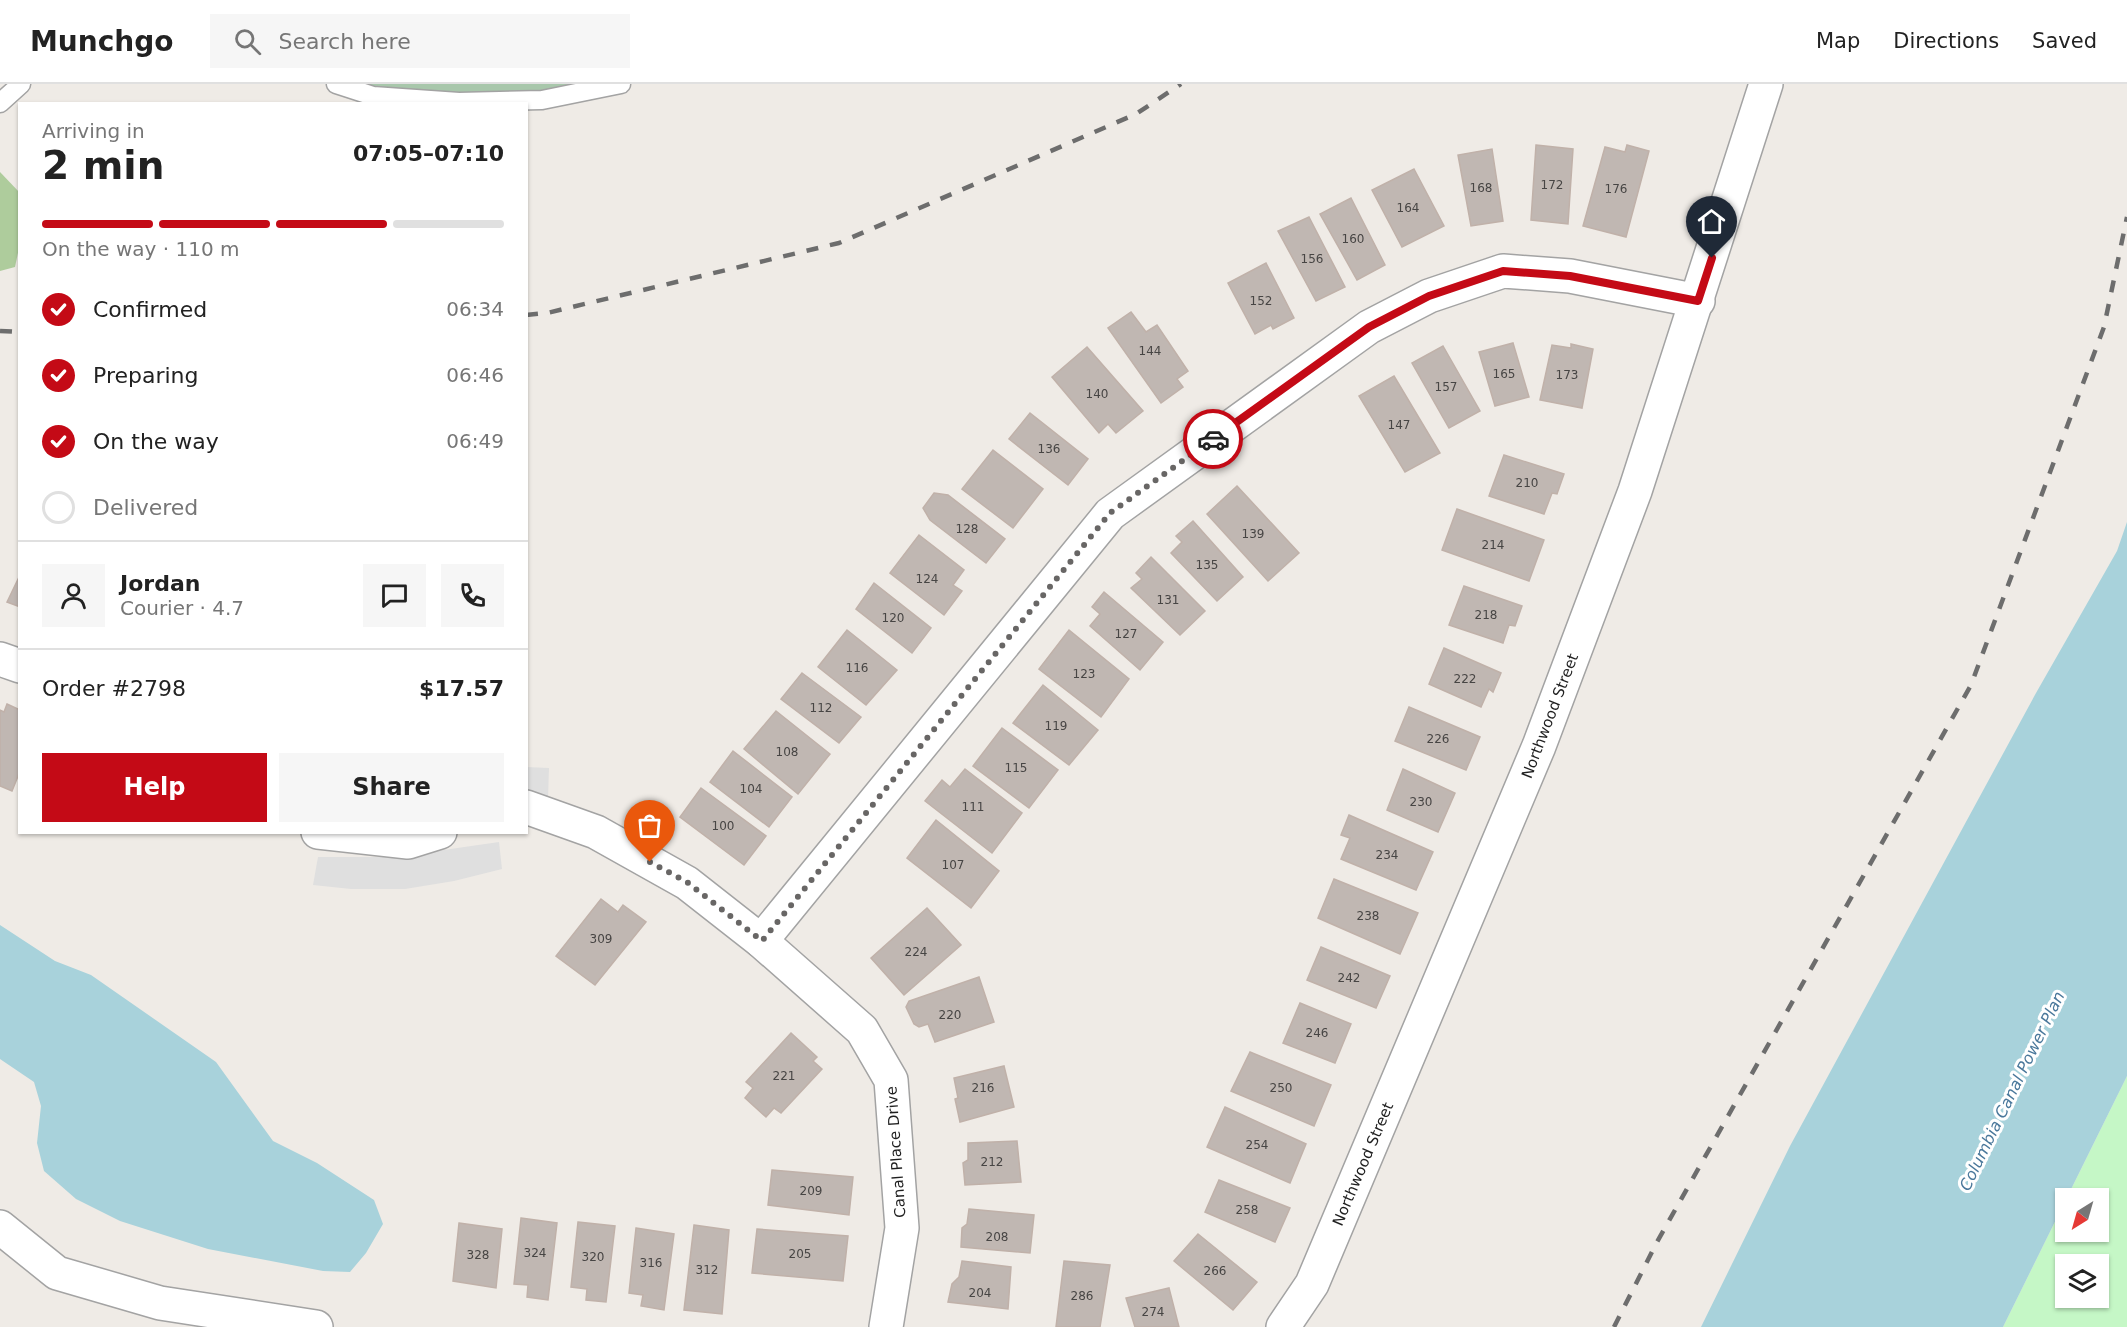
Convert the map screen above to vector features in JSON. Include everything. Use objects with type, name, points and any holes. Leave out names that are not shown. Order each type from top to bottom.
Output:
[{"type":"street","name":"Northwood Street","points":[[1283,1327],[1312,1284],[1539,746],[1635,491],[1767,84]]},
{"type":"street","points":[[762,941],[1110,513],[1369,327],[1429,296],[1503,271],[1570,276],[1698,301]]},
{"type":"street","points":[[0,659],[18,665]]},
{"type":"street","name":"Canal Place Drive","points":[[528,808],[596,832],[687,882],[762,941],[862,1030],[891,1080],[902,1228],[886,1327]]},
{"type":"street","points":[[336,834],[408,842],[434,834]]},
{"type":"street","points":[[0,1227],[57,1273],[160,1303],[316,1327]]},
{"type":"lane","points":[[0,103],[21,84]]},
{"type":"lane","points":[[336,84],[373,96],[459,102],[542,100],[621,84]]},
{"type":"green space","points":[[336,84],[621,84],[459,102]]},
{"type":"green space","points":[[0,172],[18,191],[18,253],[15,267],[0,271]]},
{"type":"green space","points":[[2127,1076],[2127,1327],[2003,1327],[2055,1221],[2055,1242],[2109,1242],[2109,1188],[2072,1188]]},
{"type":"shaded area","points":[[528,767],[549,768],[548,799],[528,799]]},
{"type":"shaded area","points":[[499,842],[502,869],[454,881],[405,889],[351,889],[313,885],[318,857],[395,857]]},
{"type":"water","name":"Columbia Canal Power Plan","points":[[2127,522],[2127,1076],[2072,1188],[2055,1188],[2055,1222],[2003,1327],[1701,1327],[1790,1146],[2036,693],[2117,551]]},
{"type":"water","points":[[0,925],[55,961],[91,975],[216,1062],[273,1141],[317,1163],[374,1200],[383,1224],[366,1253],[350,1272],[323,1271],[208,1249],[120,1221],[76,1199],[44,1171],[37,1143],[41,1106],[34,1082],[0,1059]]},
{"type":"building","points":[[1536,145],[1573,149],[1568,224],[1531,220]]},
{"type":"building","points":[[1627,145],[1649,151],[1626,237],[1583,226],[1605,147],[1625,152]]},
{"type":"building","points":[[1492,149],[1503,221],[1471,226],[1458,155]]},
{"type":"building","points":[[1414,169],[1444,226],[1402,247],[1372,190]]},
{"type":"building","points":[[1351,198],[1385,265],[1357,280],[1320,214]]},
{"type":"building","points":[[1309,217],[1345,287],[1316,301],[1278,231]]},
{"type":"building","points":[[1266,263],[1294,318],[1273,329],[1271,325],[1255,334],[1228,283]]},
{"type":"building","points":[[1131,312],[1146,332],[1157,325],[1188,371],[1177,379],[1183,387],[1161,403],[1108,328]]},
{"type":"building","points":[[1513,343],[1529,397],[1495,406],[1479,352]]},
{"type":"building","points":[[1571,344],[1593,349],[1582,408],[1540,400],[1552,345],[1571,348]]},
{"type":"building","points":[[1443,346],[1480,411],[1449,428],[1412,363]]},
{"type":"building","points":[[1087,347],[1143,411],[1116,433],[1108,424],[1099,433],[1052,377]]},
{"type":"building","points":[[1394,376],[1440,453],[1405,472],[1359,396]]},
{"type":"building","points":[[1030,413],[1088,459],[1068,485],[1009,439]]},
{"type":"building","points":[[993,450],[1043,489],[1013,528],[962,489]]},
{"type":"building","points":[[1504,455],[1564,474],[1557,494],[1552,493],[1544,514],[1489,496]]},
{"type":"building","points":[[1237,486],[1299,553],[1268,581],[1207,514]]},
{"type":"building","points":[[934,493],[948,495],[1005,539],[986,563],[930,520],[923,508]]},
{"type":"building","points":[[1457,509],[1544,540],[1529,581],[1442,550]]},
{"type":"building","points":[[1193,521],[1243,577],[1217,601],[1171,553],[1182,542],[1176,536]]},
{"type":"building","points":[[919,535],[964,570],[953,585],[962,591],[944,615],[890,573]]},
{"type":"building","points":[[1151,557],[1205,611],[1180,635],[1131,588],[1142,579],[1136,573]]},
{"type":"building","points":[[18,579],[18,606],[7,602]]},
{"type":"building","points":[[874,583],[931,628],[912,653],[856,609]]},
{"type":"building","points":[[1464,586],[1522,606],[1515,626],[1509,625],[1503,643],[1449,625]]},
{"type":"building","points":[[1104,592],[1163,642],[1140,670],[1090,626],[1100,614],[1092,607]]},
{"type":"building","points":[[847,630],[897,670],[866,705],[818,667]]},
{"type":"building","points":[[1069,630],[1129,679],[1101,717],[1039,669]]},
{"type":"building","points":[[1444,648],[1501,673],[1493,692],[1489,689],[1481,707],[1429,684]]},
{"type":"building","points":[[802,673],[861,717],[839,743],[781,699]]},
{"type":"building","points":[[1043,685],[1098,730],[1069,765],[1013,723]]},
{"type":"building","points":[[7,704],[18,709],[18,776],[12,791],[0,786],[0,710],[4,712]]},
{"type":"building","points":[[1409,707],[1480,737],[1466,770],[1395,741]]},
{"type":"building","points":[[776,711],[830,754],[798,794],[744,749]]},
{"type":"building","points":[[1002,728],[1058,770],[1029,808],[973,766]]},
{"type":"building","points":[[733,751],[792,797],[769,827],[710,782]]},
{"type":"building","points":[[965,769],[1022,813],[992,853],[925,801],[942,780],[950,787]]},
{"type":"building","points":[[1403,769],[1455,793],[1438,832],[1387,810]]},
{"type":"building","points":[[701,788],[766,836],[744,865],[680,817]]},
{"type":"building","points":[[1349,815],[1433,852],[1416,890],[1341,859],[1350,838],[1341,835]]},
{"type":"building","points":[[936,820],[999,871],[971,908],[907,858]]},
{"type":"building","points":[[1334,879],[1418,913],[1400,954],[1318,918]]},
{"type":"building","points":[[601,899],[618,912],[623,905],[646,922],[595,985],[556,956]]},
{"type":"building","points":[[927,908],[961,945],[904,995],[871,958]]},
{"type":"building","points":[[1321,947],[1390,976],[1376,1008],[1307,980]]},
{"type":"building","points":[[979,977],[994,1022],[935,1042],[928,1024],[919,1027],[914,1024],[906,1007],[909,1001]]},
{"type":"building","points":[[1300,1003],[1351,1024],[1335,1063],[1283,1043]]},
{"type":"building","points":[[791,1033],[817,1057],[813,1061],[822,1069],[781,1113],[774,1108],[766,1117],[745,1098],[753,1088],[746,1082]]},
{"type":"building","points":[[1250,1052],[1331,1085],[1314,1126],[1231,1091]]},
{"type":"building","points":[[1004,1066],[1014,1107],[960,1122],[955,1099],[958,1098],[954,1078]]},
{"type":"building","points":[[1225,1107],[1306,1144],[1290,1183],[1207,1147]]},
{"type":"building","points":[[1017,1141],[1021,1182],[965,1185],[963,1163],[968,1160],[968,1143]]},
{"type":"building","points":[[772,1170],[853,1177],[849,1215],[768,1205]]},
{"type":"building","points":[[1219,1180],[1290,1208],[1275,1242],[1205,1212]]},
{"type":"building","points":[[969,1209],[1034,1215],[1030,1253],[961,1247],[962,1228],[967,1224]]},
{"type":"building","points":[[521,1218],[557,1223],[548,1300],[527,1297],[528,1285],[514,1284]]},
{"type":"building","points":[[578,1222],[615,1226],[606,1302],[586,1300],[587,1289],[571,1287]]},
{"type":"building","points":[[459,1223],[502,1229],[496,1288],[453,1281]]},
{"type":"building","points":[[694,1225],[729,1230],[722,1314],[684,1310]]},
{"type":"building","points":[[636,1228],[674,1234],[664,1310],[641,1306],[643,1295],[629,1293]]},
{"type":"building","points":[[757,1229],[848,1236],[843,1281],[752,1273]]},
{"type":"building","points":[[1198,1234],[1257,1282],[1233,1310],[1174,1261]]},
{"type":"building","points":[[962,1261],[1011,1267],[1008,1309],[948,1302],[952,1284],[959,1277]]},
{"type":"building","points":[[1064,1261],[1110,1265],[1100,1327],[1056,1327]]},
{"type":"building","points":[[1169,1288],[1179,1327],[1135,1327],[1126,1298]]},
{"type":"railway","points":[[528,315],[547,313],[839,243],[1136,114],[1181,84]]},
{"type":"railway","points":[[1614,1327],[1657,1242],[1971,685],[2104,327],[2127,217]]},
{"type":"railway","points":[[0,331],[18,332]]},
{"type":"way so far","points":[[650,862],[687,882],[762,941],[1110,513],[1213,439]]},
{"type":"route","points":[[1213,439],[1369,327],[1429,296],[1503,271],[1570,276],[1698,301],[1712,258]]}]
